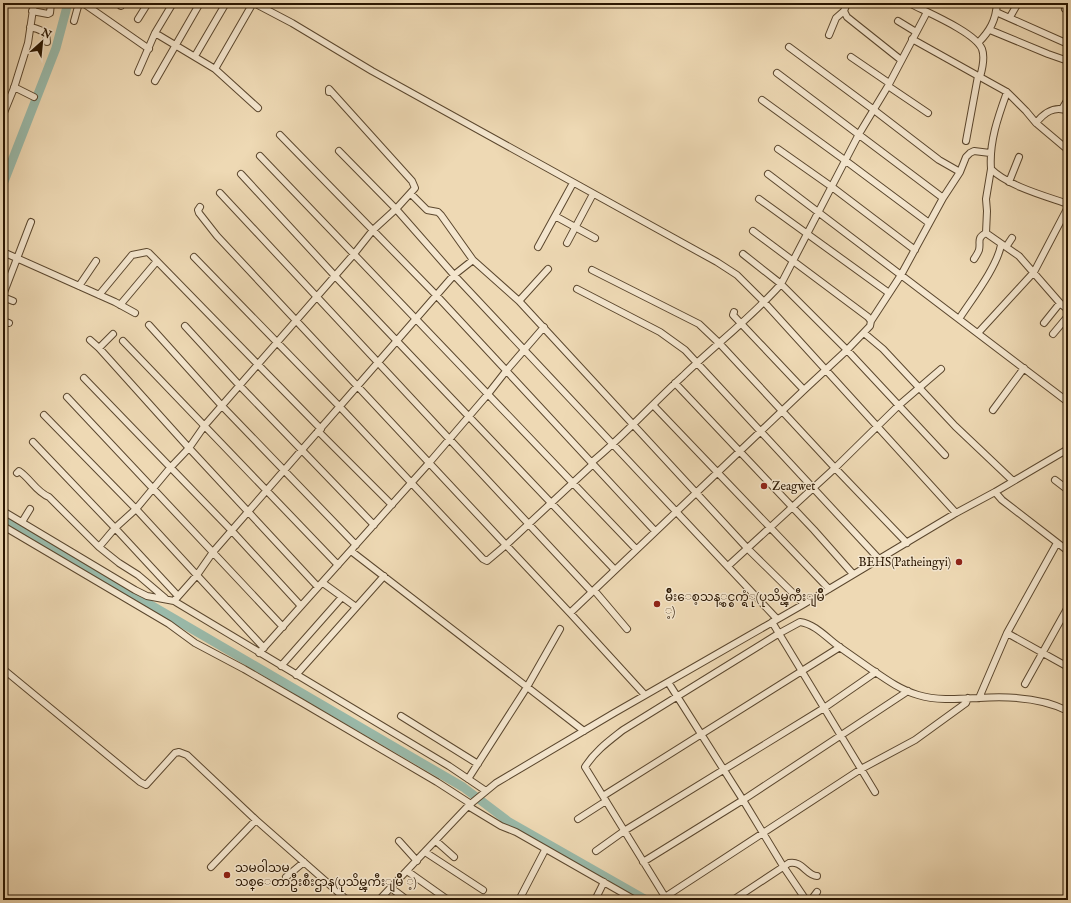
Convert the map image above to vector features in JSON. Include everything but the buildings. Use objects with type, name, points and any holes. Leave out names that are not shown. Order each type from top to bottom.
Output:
[{"type":"street","points":[[4,112],[14,87],[28,43],[34,3]]},
{"type":"street","points":[[32,11],[48,14],[50,13],[51,3]]},
{"type":"street","points":[[74,21],[79,3]]},
{"type":"street","points":[[83,3],[149,49]]},
{"type":"street","points":[[138,19],[148,3]]},
{"type":"street","points":[[155,81],[200,3]]},
{"type":"street","points":[[195,56],[226,3]]},
{"type":"street","points":[[215,69],[254,3],[292,23],[372,71],[716,262],[737,275],[764,302],[956,513]]},
{"type":"street","points":[[829,35],[836,18],[844,11],[847,3]]},
{"type":"street","points":[[909,3],[958,27],[978,43],[983,50],[966,141]]},
{"type":"street","points":[[978,43],[990,30],[996,12],[997,3]]},
{"type":"street","points":[[1010,17],[1018,3]]},
{"type":"street","points":[[138,72],[155,33],[171,4]]},
{"type":"street","points":[[844,11],[847,17],[855,24],[901,60]]},
{"type":"street","points":[[194,257],[340,407],[411,484],[485,560],[489,560],[573,483],[592,465],[592,462],[633,425],[697,362],[720,344],[781,284],[808,234],[818,211],[889,84],[927,12]]},
{"type":"street","points":[[996,12],[1068,44]]},
{"type":"street","points":[[898,21],[916,32]]},
{"type":"street","points":[[30,27],[43,32],[47,37],[47,42]]},
{"type":"street","points":[[990,30],[1068,61]]},
{"type":"street","points":[[155,33],[215,69],[258,108]]},
{"type":"street","points":[[912,39],[1007,92],[1029,114],[1036,124],[1068,150]]},
{"type":"street","points":[[789,47],[939,160],[960,172]]},
{"type":"street","points":[[851,57],[928,114]]},
{"type":"street","points":[[21,66],[29,68]]},
{"type":"street","points":[[776,73],[860,134],[943,198]]},
{"type":"street","points":[[14,87],[34,97]]},
{"type":"street","points":[[99,547],[115,528],[136,509],[170,468],[189,448],[205,426],[373,230],[396,210],[415,188],[412,181],[329,89],[329,92]]},
{"type":"street","points":[[974,259],[979,249],[979,241],[983,234],[986,233],[988,211],[986,199],[991,170],[990,153],[993,137],[1007,92]]},
{"type":"street","points":[[3,95],[10,98]]},
{"type":"street","points":[[1036,124],[1044,114],[1052,110],[1058,108],[1065,110],[1068,99]]},
{"type":"street","points":[[762,100],[929,224]]},
{"type":"street","points":[[280,135],[437,296],[655,531]]},
{"type":"street","points":[[778,149],[832,187],[915,250]]},
{"type":"street","points":[[339,151],[396,210],[454,275],[728,566],[775,626],[801,672],[875,792]]},
{"type":"street","points":[[570,613],[864,333],[870,326],[871,321],[915,250],[943,198],[960,172],[964,160],[974,151],[990,153]]},
{"type":"street","points":[[260,156],[636,549]]},
{"type":"street","points":[[1009,182],[1019,157]]},
{"type":"street","points":[[978,333],[1034,272],[1068,205],[1009,182],[991,170]]},
{"type":"street","points":[[241,174],[335,276],[614,570]]},
{"type":"street","points":[[768,174],[1068,402]]},
{"type":"street","points":[[538,247],[573,183]]},
{"type":"street","points":[[220,193],[627,629]]},
{"type":"street","points":[[411,194],[427,210],[438,212],[440,214],[473,260],[519,301],[748,549],[804,604]]},
{"type":"street","points":[[567,243],[593,194]]},
{"type":"street","points":[[759,199],[889,293]]},
{"type":"street","points":[[200,207],[198,210],[199,213],[217,236],[645,695]]},
{"type":"street","points":[[555,216],[595,238]]},
{"type":"street","points":[[13,301],[3,296],[31,222]]},
{"type":"street","points":[[753,231],[794,260],[868,317],[871,321]]},
{"type":"street","points":[[986,233],[1019,256],[1060,303],[1068,310]]},
{"type":"street","points":[[959,318],[979,289],[1004,246],[1012,238]]},
{"type":"street","points":[[3,252],[99,295],[135,313]]},
{"type":"street","points":[[99,295],[132,255],[147,252],[158,261],[258,364],[319,430],[392,505]]},
{"type":"street","points":[[743,254],[781,284],[847,350],[944,455]]},
{"type":"street","points":[[176,599],[197,575],[213,552],[454,275],[473,260]]},
{"type":"street","points":[[79,286],[96,261]]},
{"type":"street","points":[[120,305],[158,261]]},
{"type":"street","points":[[519,301],[548,269]]},
{"type":"street","points":[[592,270],[699,324],[720,344],[907,543]]},
{"type":"street","points":[[577,289],[660,332],[685,350],[879,559]]},
{"type":"street","points":[[1044,323],[1060,303]]},
{"type":"street","points":[[734,312],[733,315],[741,324],[804,390]]},
{"type":"street","points":[[1053,334],[1068,316]]},
{"type":"street","points":[[149,325],[222,406],[356,544]]},
{"type":"street","points":[[185,326],[240,386],[374,525]]},
{"type":"street","points":[[259,653],[411,484],[544,327]]},
{"type":"street","points":[[864,333],[883,349],[955,426],[1013,481]]},
{"type":"street","points":[[99,348],[114,334]]},
{"type":"street","points":[[90,340],[99,348],[248,512],[320,585],[342,597],[356,607]]},
{"type":"street","points":[[122,341],[338,565]]},
{"type":"street","points":[[993,410],[1024,368]]},
{"type":"street","points":[[728,566],[835,468],[898,406],[941,369]]},
{"type":"street","points":[[84,378],[232,530],[301,606]]},
{"type":"street","points":[[675,383],[853,574]]},
{"type":"street","points":[[67,397],[283,626]]},
{"type":"street","points":[[653,404],[828,589]]},
{"type":"street","points":[[44,415],[136,509],[264,648]]},
{"type":"street","points":[[33,442],[115,528],[176,599],[259,653],[468,779],[484,792]]},
{"type":"street","points":[[968,698],[966,703],[915,740],[861,769],[666,899],[585,767],[600,748],[623,730],[676,696],[804,604],[956,513],[1068,449]]},
{"type":"street","points":[[16,473],[20,471],[40,492],[49,497],[99,547],[119,563],[138,575],[165,598]]},
{"type":"street","points":[[1055,480],[1068,490]]},
{"type":"street","points":[[995,492],[1002,500],[1068,551]]},
{"type":"street","points":[[22,522],[30,509]]},
{"type":"street","points":[[3,511],[135,590],[147,596],[176,599]]},
{"type":"street","points":[[3,526],[169,624],[195,643],[244,668],[438,782],[545,850],[635,900]]},
{"type":"street","points":[[979,698],[1007,633],[1057,543]]},
{"type":"street","points":[[351,551],[584,731]]},
{"type":"street","points":[[296,675],[384,576]]},
{"type":"street","points":[[281,666],[342,597]]},
{"type":"street","points":[[1025,684],[1068,607]]},
{"type":"street","points":[[379,900],[471,804],[496,783],[645,695],[669,685],[775,626],[804,622],[814,627],[876,672],[908,692],[945,700],[1001,697],[1037,700],[1059,706],[1068,711]]},
{"type":"street","points":[[468,779],[527,687],[560,629]]},
{"type":"street","points":[[1007,633],[1068,667]]},
{"type":"street","points":[[578,819],[604,798],[701,734],[840,647]]},
{"type":"street","points":[[3,669],[140,782],[146,785],[149,784],[175,753],[183,753],[191,758],[256,820],[347,900]]},
{"type":"street","points":[[596,851],[624,831],[824,708],[876,672]]},
{"type":"street","points":[[669,685],[724,769],[783,866],[806,900]]},
{"type":"street","points":[[643,862],[743,800],[908,692]]},
{"type":"street","points":[[401,716],[478,764]]},
{"type":"street","points":[[211,867],[256,820]]},
{"type":"street","points":[[399,841],[417,861]]},
{"type":"street","points":[[436,841],[454,857]]},
{"type":"street","points":[[519,900],[545,850]]},
{"type":"street","points":[[425,852],[482,890]]},
{"type":"street","points":[[286,877],[304,862]]},
{"type":"street","points":[[733,900],[783,866],[793,862],[802,866],[811,875],[817,876]]},
{"type":"street","points":[[408,871],[448,900]]},
{"type":"street","points":[[595,900],[604,882]]},
{"type":"street","points":[[391,888],[407,900]]},
{"type":"street","points":[[811,900],[817,892]]},
{"type":"waterway","points":[[3,184],[56,48],[68,3]]},
{"type":"waterway","points":[[3,519],[463,787],[509,822],[646,900]]},
{"type":"place","name":"Zeagwet","points":[[764,486]]},
{"type":"place","name":"BEHS(Patheingyi)","points":[[959,562]]},
{"type":"place","name":"မ်ိဳးေစ့သန့္စင္စက္ရံု(ပုသိမ္ၾကီးျမိဳ ့)","points":[[657,604]]},
{"type":"place","name":"သမဝါသမ သစ္ေတာဦးစီးဌာန(ပုသိမ္ၾကီးျမိဳ ့)","points":[[227,875]]}]
